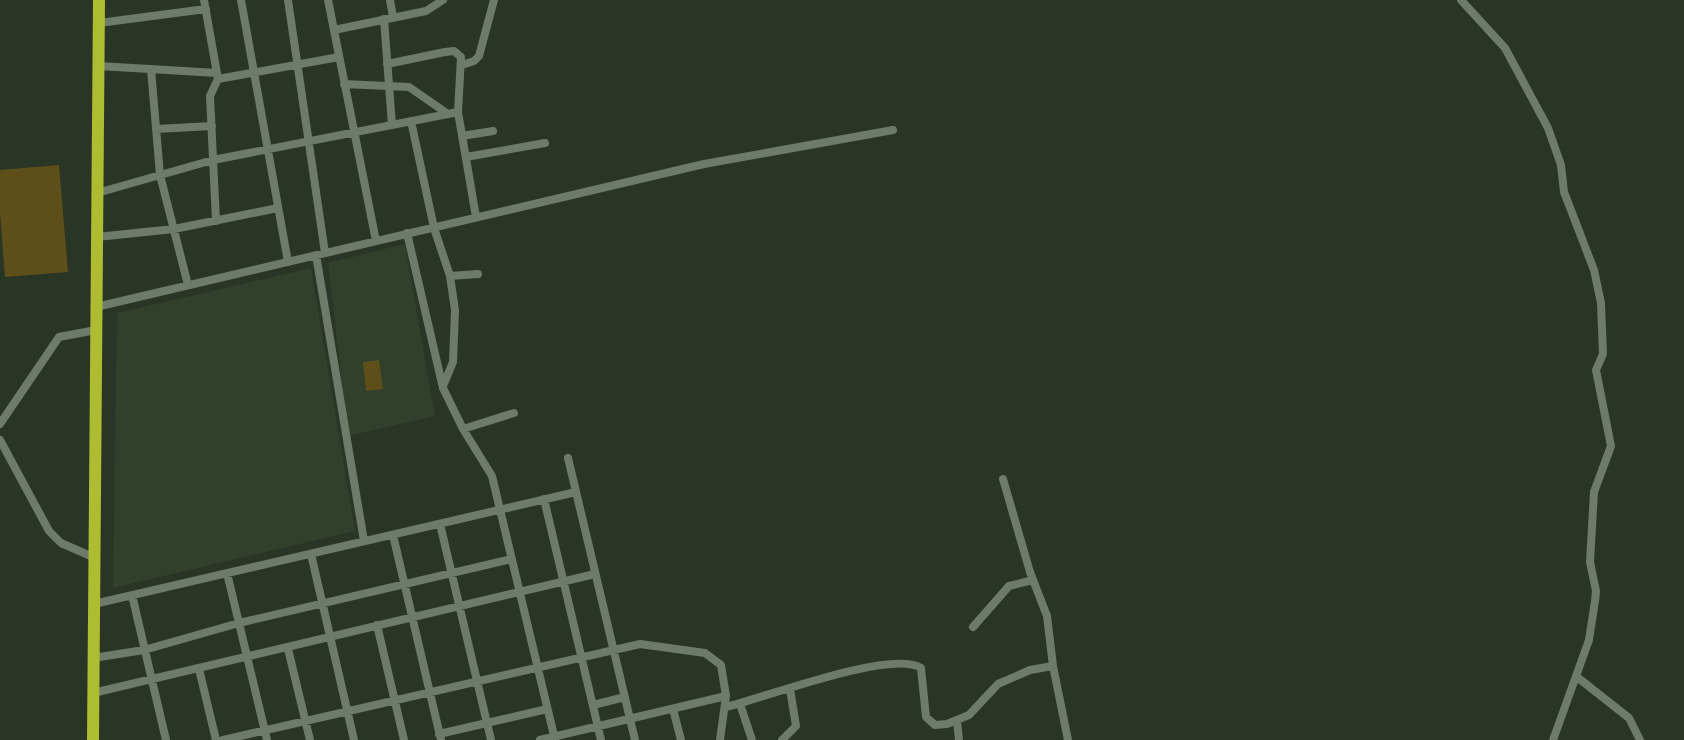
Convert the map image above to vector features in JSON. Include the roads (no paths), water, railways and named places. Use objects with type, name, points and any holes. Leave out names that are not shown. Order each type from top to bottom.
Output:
[{"type":"highway","points":[[93,740],[99,0]]},
{"type":"street","points":[[241,0],[288,262]]},
{"type":"street","points":[[288,0],[309,141],[320,254],[364,541]]},
{"type":"street","points":[[328,0],[375,241]]},
{"type":"street","points":[[390,0],[393,17]]},
{"type":"street","points":[[334,30],[426,11],[443,0]]},
{"type":"street","points":[[462,65],[474,62],[479,56],[494,0]]},
{"type":"street","points":[[1461,0],[1505,48],[1548,128],[1561,165],[1564,192],[1594,270],[1601,303],[1603,354],[1596,370],[1611,446],[1594,492],[1590,562],[1596,602],[1589,640],[1553,740]]},
{"type":"street","points":[[99,23],[205,5],[217,76],[210,96],[216,220]]},
{"type":"street","points":[[384,19],[392,125]]},
{"type":"street","points":[[387,64],[454,51],[461,57],[458,112],[476,217]]},
{"type":"street","points":[[99,66],[217,76],[339,57]]},
{"type":"street","points":[[152,69],[160,175],[188,285]]},
{"type":"street","points":[[344,84],[409,87],[448,114]]},
{"type":"street","points":[[98,193],[213,160],[458,112]]},
{"type":"street","points":[[411,121],[434,228],[450,276],[455,310],[453,362],[442,387]]},
{"type":"street","points":[[156,129],[212,126]]},
{"type":"street","points":[[96,307],[704,165],[893,129]]},
{"type":"street","points":[[462,136],[494,131]]},
{"type":"street","points":[[466,157],[546,143]]},
{"type":"street","points":[[97,237],[174,229],[278,208]]},
{"type":"street","points":[[407,233],[442,387],[463,429],[492,476],[554,738]]},
{"type":"street","points":[[450,276],[478,274]]},
{"type":"street","points":[[0,424],[58,337],[96,330]]},
{"type":"street","points":[[463,429],[514,413]]},
{"type":"street","points":[[0,440],[4,455],[49,531],[61,543],[93,557]]},
{"type":"street","points":[[568,458],[635,740]]},
{"type":"street","points":[[1003,479],[1033,580],[1047,616],[1053,666],[1068,740]]},
{"type":"street","points":[[94,604],[576,492]]},
{"type":"street","points":[[544,499],[601,740]]},
{"type":"street","points":[[440,524],[491,740]]},
{"type":"street","points":[[393,534],[440,737],[547,709]]},
{"type":"street","points":[[311,554],[354,740]]},
{"type":"street","points":[[93,658],[144,650],[239,622],[512,559]]},
{"type":"street","points":[[227,573],[267,740]]},
{"type":"street","points":[[93,693],[288,649],[377,625],[596,574]]},
{"type":"street","points":[[973,627],[1009,586],[1033,580]]},
{"type":"street","points":[[132,595],[166,740]]},
{"type":"street","points":[[377,625],[404,740]]},
{"type":"street","points":[[223,740],[640,644],[705,653],[721,665],[726,707],[720,740]]},
{"type":"street","points":[[288,649],[310,740]]},
{"type":"street","points":[[726,707],[872,666],[910,664],[921,668],[926,717],[936,725],[957,721],[980,706],[998,684],[1030,670],[1053,666]]},
{"type":"street","points":[[199,669],[216,740]]},
{"type":"street","points":[[1577,677],[1629,718],[1640,740]]},
{"type":"street","points":[[782,740],[796,726],[790,689]]},
{"type":"street","points":[[540,740],[726,696]]},
{"type":"street","points":[[593,705],[625,697]]},
{"type":"street","points":[[740,704],[752,740]]},
{"type":"street","points":[[673,709],[681,740]]},
{"type":"street","points":[[957,721],[959,740]]}]
